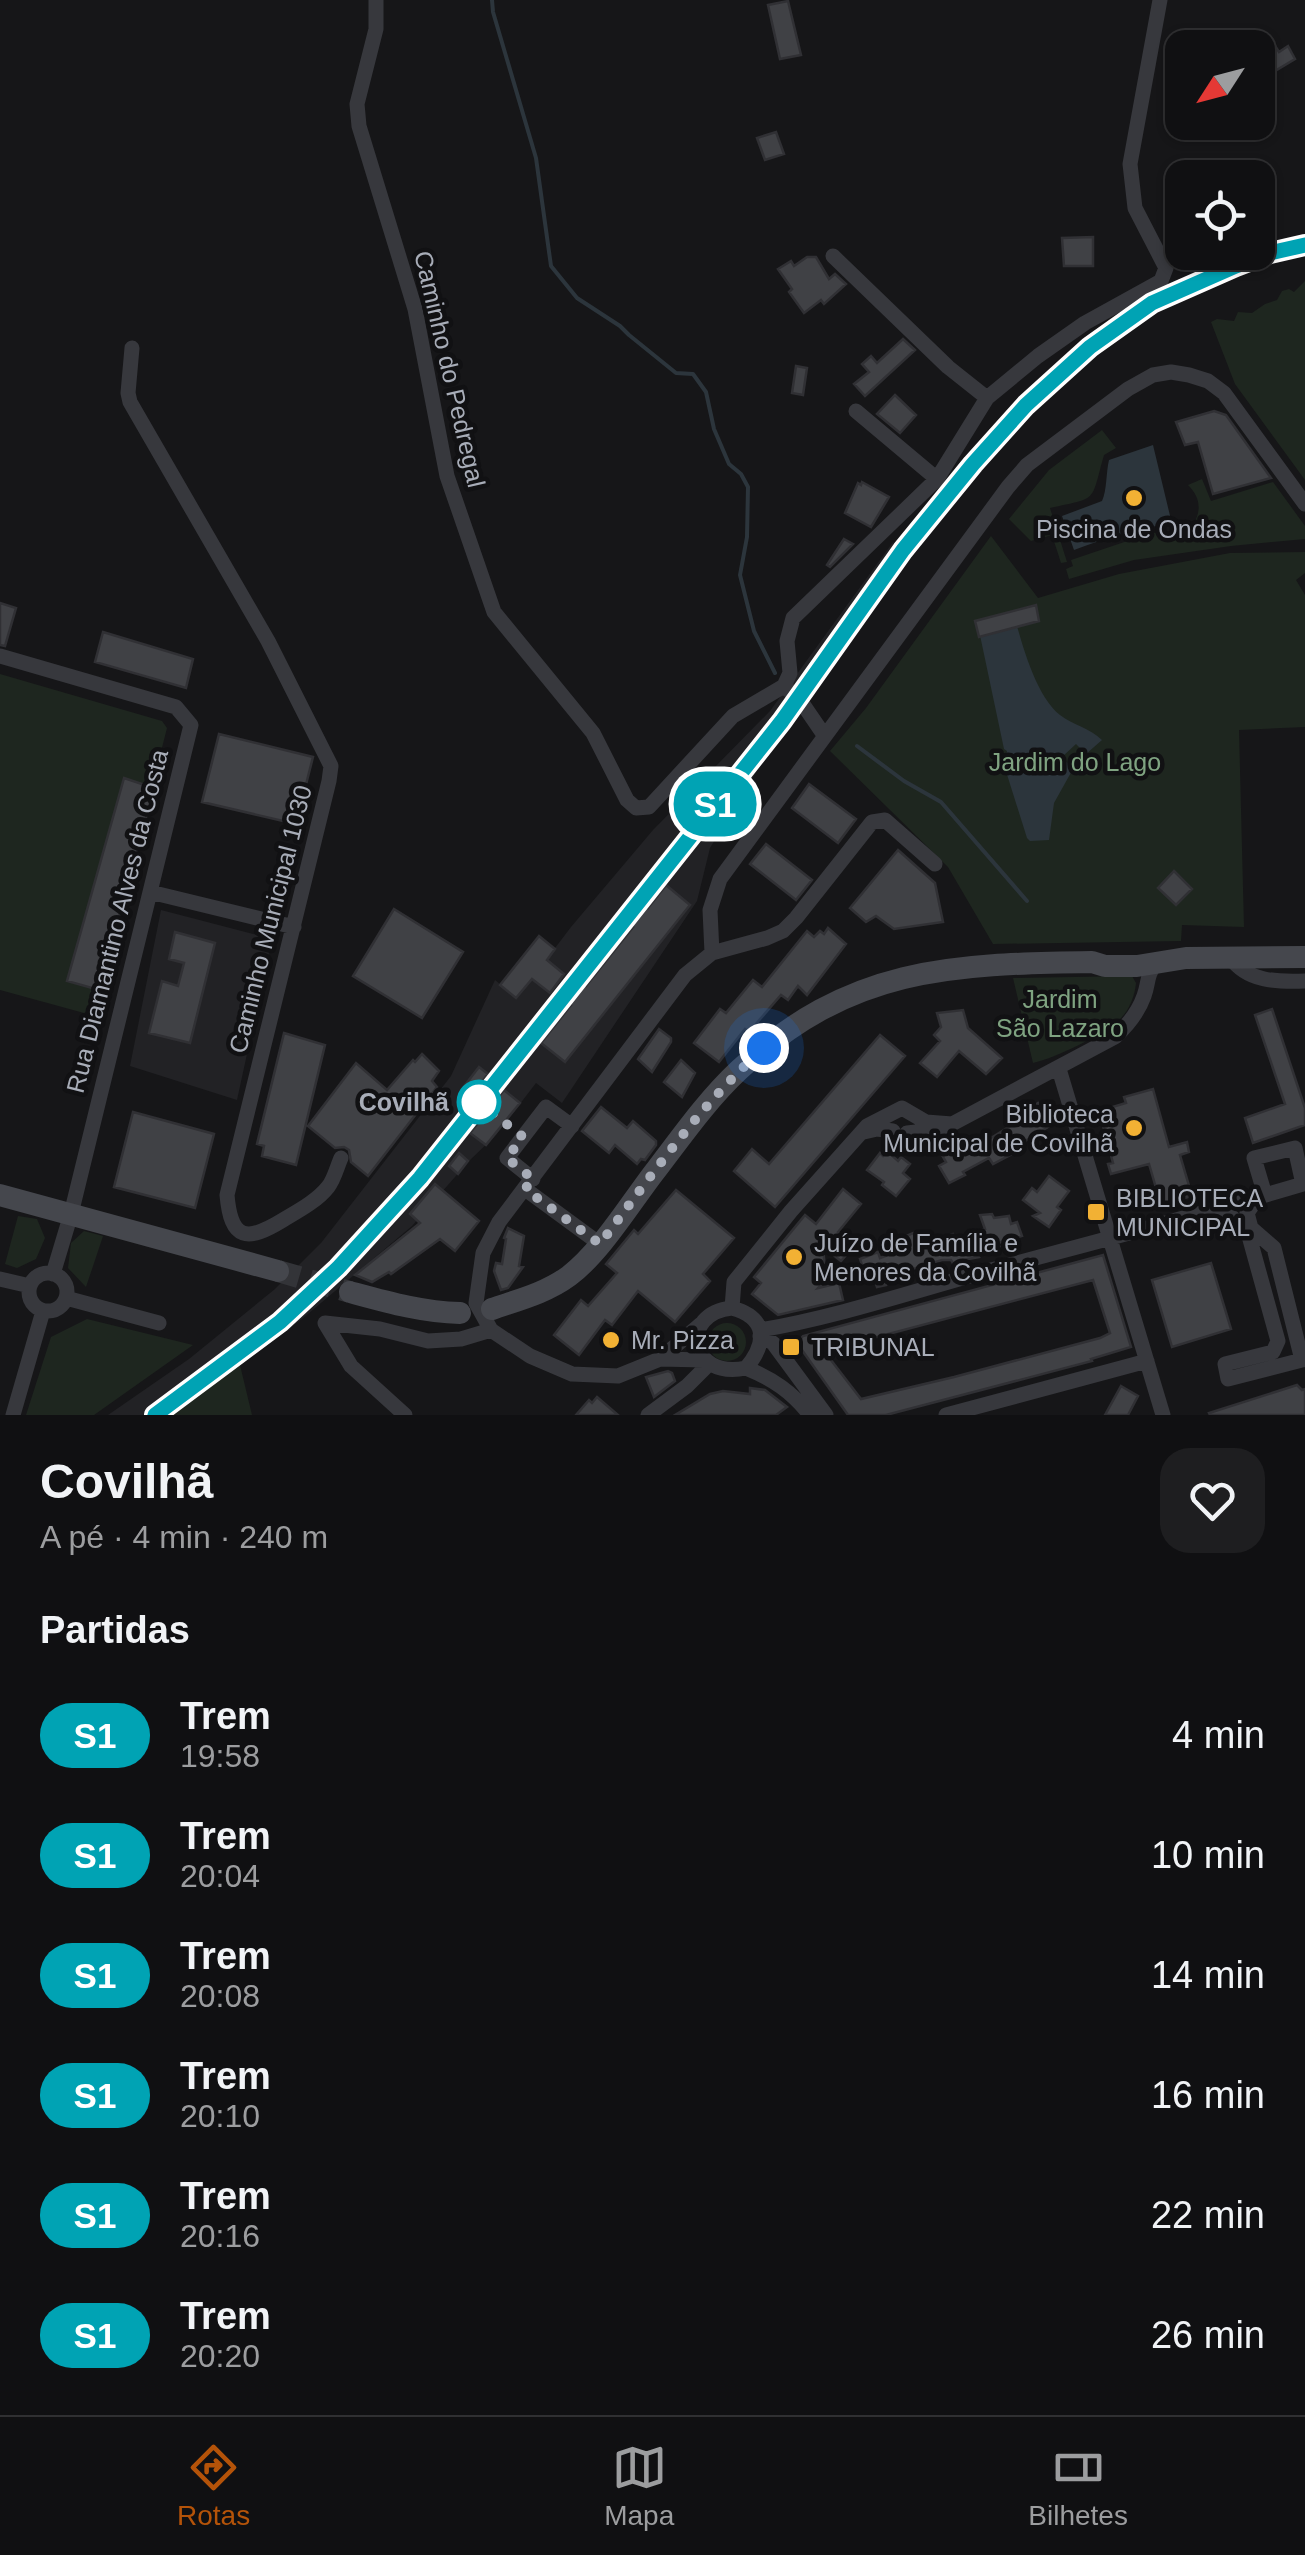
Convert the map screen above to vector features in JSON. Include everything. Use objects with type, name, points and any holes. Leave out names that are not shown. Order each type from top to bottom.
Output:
[{"type":"main road","points":[[1100,963],[1178,952],[1162,963]]},
{"type":"main road","points":[[491,1319],[569,1276],[600,1244],[718,1092],[764,1048],[819,1010],[853,994],[935,970],[1015,962],[1105,966],[1305,956]]},
{"type":"main road","points":[[0,1195],[278,1271]]},
{"type":"main road","points":[[350,1292],[414,1309],[460,1314]]},
{"type":"street","name":"Caminho do Pedregal","points":[[376,0],[376,29],[357,104],[359,126],[415,309],[447,476],[494,612],[593,733],[636,808],[649,807],[733,716],[784,686]]},
{"type":"street","points":[[824,735],[800,700],[784,686],[790,674],[788,642],[793,618],[936,478],[987,398],[1070,334],[1160,281],[1166,268],[1135,208],[1130,164],[1160,0]]},
{"type":"street","points":[[834,256],[934,354],[987,398]]},
{"type":"street","name":"Caminho Municipal 1030","points":[[132,348],[130,402],[268,642],[330,766],[330,781],[227,1195],[229,1214],[236,1228],[244,1234],[261,1234],[300,1210],[330,1186],[341,1158]]},
{"type":"street","points":[[712,953],[710,910],[720,879],[839,714],[1008,487],[1028,465],[1128,389],[1154,375],[1171,372],[1208,381],[1224,392],[1305,504]]},
{"type":"street","points":[[856,410],[936,478]]},
{"type":"street","name":"Rua Diamantino Alves da Costa","points":[[0,656],[176,706],[190,725],[53,1274]]},
{"type":"street","points":[[800,700],[839,714]]},
{"type":"street","points":[[826,1415],[772,1343],[760,1333],[754,1319],[732,1308],[709,1314],[660,1360],[618,1376],[572,1374],[530,1356],[476,1303],[483,1253],[499,1222],[685,975],[712,953],[784,931],[872,822],[885,820],[935,864]]},
{"type":"street","points":[[150,892],[294,927]]},
{"type":"street","points":[[1230,957],[1250,975],[1305,981]]},
{"type":"street","points":[[1147,989],[1143,974],[1162,963]]},
{"type":"street","points":[[856,1136],[877,1130],[934,1130],[1059,1069],[1128,1025],[1147,989],[1156,982],[1162,963]]},
{"type":"street","points":[[1059,1069],[1163,1415]]},
{"type":"street","points":[[572,1126],[546,1106],[507,1158],[529,1184],[600,1244]]},
{"type":"street","points":[[732,1308],[734,1282],[867,1126],[902,1108],[926,1122],[952,1124]]},
{"type":"street","points":[[894,1110],[888,1120],[900,1132]]},
{"type":"street","points":[[900,1132],[914,1123],[912,1114]]},
{"type":"street","points":[[760,1333],[1111,1239],[1218,1208],[1262,1196],[1246,1213],[1251,1228],[1274,1248],[1302,1360],[1228,1379],[1225,1364],[1273,1352],[1278,1341],[1249,1236],[1218,1208]]},
{"type":"street","points":[[53,1274],[66,1286],[66,1298],[54,1310],[43,1310],[33,1304],[30,1286],[37,1277],[53,1274]]},
{"type":"street","points":[[0,1279],[30,1286]]},
{"type":"street","points":[[66,1298],[159,1322]]},
{"type":"street","points":[[13,1415],[43,1310]]},
{"type":"street","points":[[405,1415],[351,1366],[326,1323],[428,1340],[461,1339],[491,1319]]},
{"type":"street","points":[[701,1324],[698,1348],[707,1362]]},
{"type":"street","points":[[746,1368],[757,1355],[760,1333]]},
{"type":"street","points":[[660,1360],[707,1362],[726,1371]]},
{"type":"street","points":[[946,1415],[1147,1361]]},
{"type":"street","points":[[648,1415],[687,1386],[707,1362]]},
{"type":"street","points":[[687,1386],[746,1368],[776,1382],[795,1396],[810,1415]]},
{"type":"shaded area","name":"Piscina de Ondas","points":[[1153,445],[1172,524],[1134,530],[1074,550],[1062,516],[1102,501],[1109,460]]},
{"type":"shaded area","points":[[893,542],[910,555],[783,728],[710,848],[697,901],[562,1103],[536,1083],[496,1135],[412,1226],[302,1319],[240,1365],[165,1415],[108,1415],[189,1359],[275,1289],[321,1243],[451,1076],[495,980],[517,998],[653,830],[770,711]]},
{"type":"shaded area","points":[[1013,611],[1043,695],[1060,715],[1102,740],[1086,754],[1076,744],[1062,757],[1073,769],[1054,803],[1049,840],[1027,838],[1004,765],[1007,751],[977,621]]},
{"type":"shaded area","points":[[161,910],[272,939],[237,1100],[130,1066]]},
{"type":"green space","points":[[1305,281],[1305,480],[1235,384],[1211,322],[1234,321],[1238,312],[1252,313],[1277,300],[1282,291],[1294,292]]},
{"type":"green space","points":[[1102,430],[1116,448],[1104,455],[1090,496],[1050,508],[1067,562],[1061,563],[1052,535],[1031,541],[1009,519],[1049,470]]},
{"type":"green space","points":[[1202,479],[1211,501],[1273,482],[1305,526],[1305,539],[1134,560],[1069,579],[1066,569],[1073,566],[1071,560],[1151,533],[1189,531],[1199,508],[1188,485]]},
{"type":"green space","name":"Jardim do Lago","points":[[991,536],[1038,598],[1119,574],[1230,553],[1305,552],[1305,573],[1296,580],[1305,595],[1305,727],[1239,730],[1244,927],[1182,925],[1181,941],[993,944],[948,867],[830,751],[866,708]]},
{"type":"green space","points":[[0,674],[162,721],[167,728],[99,996],[93,1008],[84,1013],[0,990]]},
{"type":"green space","name":"Jardim São Lazaro","points":[[1132,976],[1136,983],[1134,993],[1120,1019],[1078,1045],[1033,1063],[1013,978]]},
{"type":"green space","points":[[18,1216],[37,1219],[45,1238],[36,1259],[17,1268],[5,1264]]},
{"type":"green space","points":[[84,1231],[103,1236],[86,1287],[68,1268],[71,1243]]},
{"type":"green space","points":[[87,1319],[193,1345],[94,1415],[26,1415],[51,1337]]},
{"type":"green space","points":[[727,1323],[741,1328],[746,1342],[741,1356],[727,1361],[713,1356],[708,1342],[713,1328]]},
{"type":"green space","points":[[240,1365],[252,1415],[165,1415],[172,1411]]},
{"type":"building","points":[[788,1],[801,55],[780,59],[768,5]]},
{"type":"building","points":[[1275,46],[1279,52],[1288,46],[1295,59],[1275,71]]},
{"type":"building","points":[[776,132],[784,154],[765,160],[757,138]]},
{"type":"building","points":[[1093,237],[1093,266],[1064,266],[1062,238]]},
{"type":"building","points":[[807,257],[816,257],[829,279],[835,274],[846,284],[824,304],[821,300],[804,313],[778,269],[791,261],[794,266]]},
{"type":"building","points":[[903,339],[915,350],[865,396],[854,384],[869,372],[862,364],[871,356],[877,363]]},
{"type":"building","points":[[796,366],[807,368],[803,395],[792,393]]},
{"type":"building","points":[[895,395],[916,415],[900,433],[877,414]]},
{"type":"building","points":[[1214,411],[1226,415],[1271,478],[1213,494],[1198,442],[1185,445],[1176,422]]},
{"type":"building","points":[[858,483],[889,497],[871,527],[845,513]]},
{"type":"building","points":[[844,539],[853,544],[830,567],[827,565]]},
{"type":"building","points":[[0,603],[16,608],[5,646],[0,645]]},
{"type":"building","points":[[1036,605],[1039,621],[979,637],[975,621]]},
{"type":"building","points":[[103,632],[193,659],[186,688],[95,662]]},
{"type":"building","points":[[219,734],[313,757],[296,824],[202,802]]},
{"type":"building","points":[[124,778],[154,788],[99,990],[67,981]]},
{"type":"building","points":[[809,784],[856,819],[838,843],[792,808]]},
{"type":"building","points":[[766,844],[812,880],[796,900],[750,864]]},
{"type":"building","points":[[898,850],[935,883],[943,922],[894,929],[876,916],[866,922],[850,908]]},
{"type":"building","points":[[1174,871],[1192,889],[1176,905],[1158,888]]},
{"type":"building","points":[[666,885],[690,905],[565,1062],[541,1043],[583,983],[586,986],[633,927],[628,924],[643,904],[648,908]]},
{"type":"building","points":[[394,909],[463,952],[422,1018],[353,976]]},
{"type":"building","points":[[828,928],[846,944],[807,995],[798,986],[788,1000],[781,995],[749,1032],[745,1029],[719,1062],[694,1043],[720,1009],[726,1013],[753,980],[762,987],[807,931],[814,937]]},
{"type":"building","points":[[175,932],[215,943],[190,1043],[149,1033],[162,981],[178,986],[184,963],[169,959]]},
{"type":"building","points":[[539,936],[555,949],[547,960],[564,974],[550,993],[532,979],[516,998],[500,985]]},
{"type":"building","points":[[1272,1009],[1305,1108],[1305,1125],[1253,1143],[1245,1118],[1285,1104],[1255,1015]]},
{"type":"building","points":[[963,1010],[968,1028],[1002,1058],[986,1074],[959,1051],[937,1077],[920,1063],[940,1041],[934,1035],[941,1027],[937,1013]]},
{"type":"building","points":[[659,1029],[671,1042],[652,1072],[638,1059]]},
{"type":"building","points":[[284,1033],[325,1045],[296,1165],[262,1156],[264,1146],[257,1144]]},
{"type":"building","points":[[880,1035],[905,1056],[775,1207],[734,1171],[752,1149],[769,1164]]},
{"type":"building","points":[[422,1054],[439,1071],[432,1081],[437,1087],[368,1176],[351,1162],[349,1150],[335,1148],[308,1126],[356,1063],[387,1090]]},
{"type":"building","points":[[681,1060],[695,1073],[682,1097],[664,1082]]},
{"type":"building","points":[[479,1067],[488,1074],[474,1092],[465,1085]]},
{"type":"building","points":[[1153,1089],[1169,1147],[1187,1142],[1189,1152],[1180,1155],[1192,1196],[1161,1205],[1149,1164],[1111,1174],[1108,1164],[1113,1163],[1099,1111],[1126,1103],[1124,1097]]},
{"type":"building","points":[[504,1090],[520,1103],[486,1145],[470,1133]]},
{"type":"building","points":[[1038,1103],[1053,1124],[1014,1148],[1016,1152],[993,1164],[989,1158],[949,1183],[939,1166],[946,1162],[939,1150],[948,1144],[952,1150],[967,1140],[971,1144],[989,1133],[991,1138],[1015,1123],[1010,1112],[1018,1106],[1024,1113]]},
{"type":"building","points":[[601,1107],[627,1128],[633,1121],[656,1141],[645,1160],[637,1164],[615,1145],[609,1153],[582,1131]]},
{"type":"building","points":[[133,1112],[214,1134],[195,1208],[114,1187]]},
{"type":"building","points":[[887,1151],[898,1161],[901,1157],[910,1164],[903,1173],[910,1179],[896,1196],[867,1170],[880,1153],[883,1156]]},
{"type":"building","points":[[459,1153],[468,1161],[458,1174],[449,1166]]},
{"type":"building","points":[[1049,1176],[1069,1191],[1049,1227],[1033,1216],[1040,1213],[1023,1200],[1032,1188],[1037,1192]]},
{"type":"building","points":[[435,1184],[479,1221],[455,1251],[440,1239],[391,1274],[372,1282],[355,1275],[420,1223],[410,1214]]},
{"type":"building","points":[[843,1189],[861,1204],[838,1232],[854,1246],[841,1261],[823,1247],[826,1279],[818,1288],[839,1283],[843,1300],[778,1315],[752,1294],[761,1283],[754,1277],[805,1215],[816,1224]]},
{"type":"building","points":[[676,1190],[734,1238],[703,1274],[710,1281],[675,1322],[638,1291],[612,1325],[605,1320],[579,1355],[554,1335],[581,1300],[588,1306],[617,1273],[606,1264],[634,1230],[638,1234]]},
{"type":"building","points":[[992,1214],[994,1218],[1009,1216],[1011,1224],[1017,1222],[1022,1236],[998,1243],[1000,1248],[977,1253],[979,1257],[963,1260],[964,1265],[955,1267],[951,1260],[942,1260],[900,1273],[901,1277],[885,1281],[886,1285],[868,1283],[860,1259],[878,1252],[880,1258],[906,1248],[904,1237],[913,1233],[917,1239],[929,1236],[937,1241],[953,1234],[957,1239],[985,1229],[980,1215]]},
{"type":"building","points":[[508,1228],[524,1236],[519,1266],[523,1267],[508,1288],[501,1290],[494,1271],[496,1263],[502,1264]]},
{"type":"building","points":[[1103,1255],[1131,1347],[1092,1361],[886,1415],[848,1415],[797,1343],[803,1336]],"holes":[[[1093,1280],[1110,1333],[861,1399],[824,1351]]]},
{"type":"building","points":[[1211,1263],[1231,1329],[1172,1347],[1152,1280]]},
{"type":"building","points":[[668,1371],[675,1381],[654,1397],[646,1377]]},
{"type":"building","points":[[1297,1385],[1305,1389],[1305,1415],[1209,1413]]},
{"type":"building","points":[[1121,1386],[1138,1396],[1128,1415],[1105,1415]]},
{"type":"building","points":[[750,1388],[765,1390],[787,1407],[776,1415],[675,1415],[710,1394],[750,1394]]},
{"type":"building","points":[[597,1397],[618,1415],[576,1415],[589,1400],[592,1403]]},
{"type":"waterway","points":[[492,0],[536,158],[551,266],[577,298],[620,326],[676,373],[693,374],[706,392],[714,429],[729,464],[748,487],[747,537],[740,575],[754,631],[775,673]]},
{"type":"waterway","points":[[857,746],[904,781],[941,802],[1027,901]]},
{"type":"tunnel","points":[[278,1271],[350,1292]]},
{"type":"railway","points":[[155,1415],[280,1321],[338,1268],[420,1178],[781,721],[903,551],[1026,405],[1090,347],[1152,303],[1270,253],[1305,245]]},
{"type":"train","name":"S1","points":[[155,1415],[280,1322],[338,1268],[420,1178],[782,721],[903,550],[1026,405],[1090,347],[1152,303],[1203,278],[1270,253],[1305,245]]},
{"type":"place","name":"Piscina de Ondas","points":[[1134,498]]},
{"type":"place","name":"Covilhã","points":[[479,1102]]},
{"type":"place","name":"Biblioteca Municipal de Covilhã","points":[[1134,1128]]},
{"type":"place","name":"BIBLIOTECA MUNICIPAL","points":[[1096,1212]]},
{"type":"place","name":"Juízo de Família e Menores da Covilhã","points":[[794,1257]]},
{"type":"place","name":"Mr. Pizza","points":[[611,1340]]},
{"type":"place","name":"TRIBUNAL","points":[[791,1347]]},
{"type":"route","points":[[479,1102],[523,1137],[507,1158],[533,1179],[525,1189],[600,1244],[705,1108],[736,1072],[764,1048]]}]
